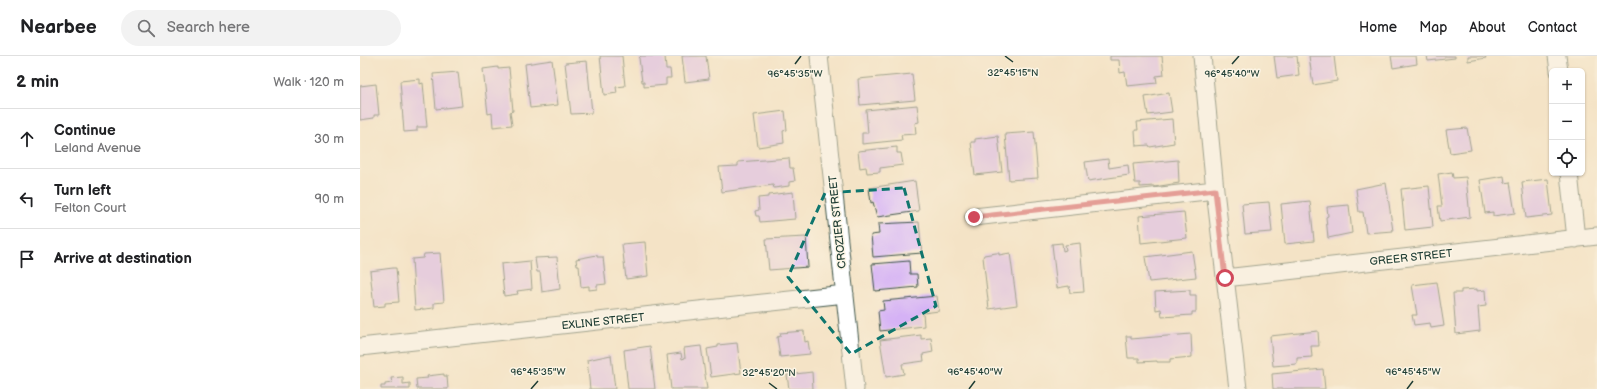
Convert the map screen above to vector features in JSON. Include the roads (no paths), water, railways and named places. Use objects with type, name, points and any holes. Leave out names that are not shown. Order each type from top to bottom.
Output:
[{"type":"street","name":"CROZIER STREET","points":[[819,56],[855,389]]},
{"type":"street","points":[[1202,56],[1215,190],[1238,389]]},
{"type":"street","points":[[1557,56],[1559,68]]},
{"type":"street","points":[[1569,176],[1576,239]]},
{"type":"street","points":[[974,217],[1215,190]]},
{"type":"street","name":"GREER STREET","points":[[1225,278],[1597,236]]},
{"type":"street","name":"EXLINE STREET","points":[[360,347],[845,294]]}]
